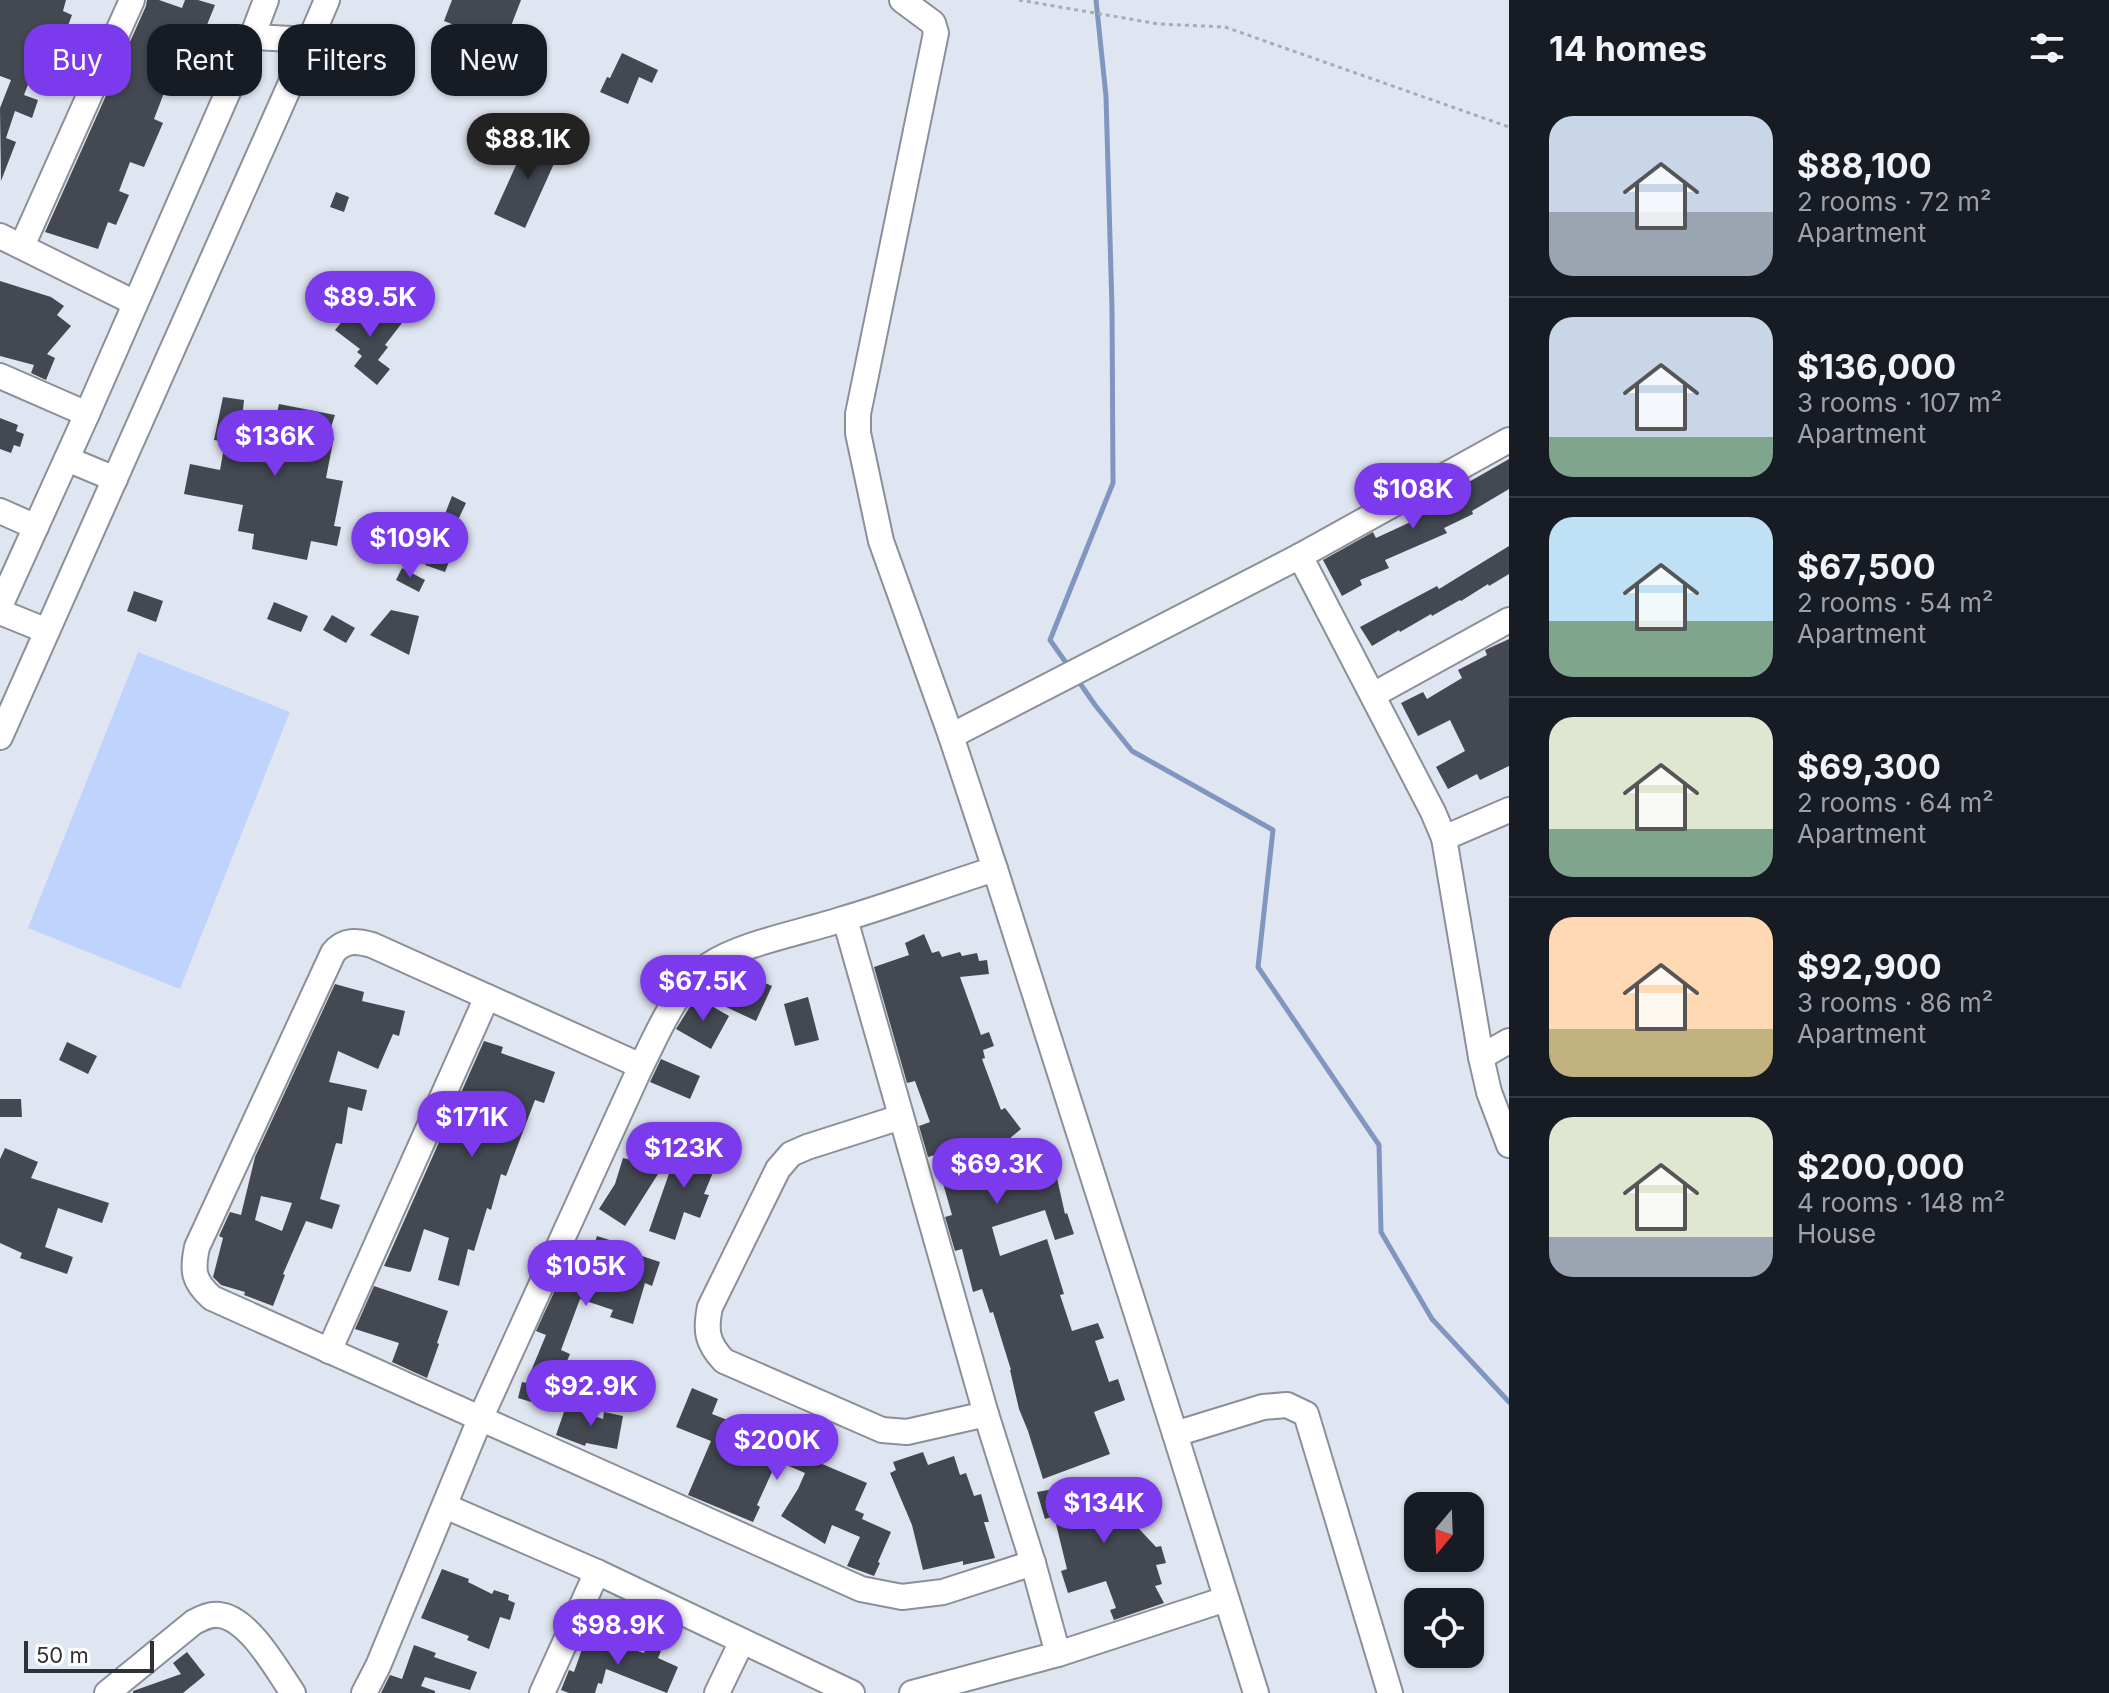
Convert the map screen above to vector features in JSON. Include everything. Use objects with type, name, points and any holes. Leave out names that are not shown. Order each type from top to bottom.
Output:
[{"type":"street","points":[[132,0],[11,241],[135,303]]},
{"type":"street","points":[[257,24],[266,0]]},
{"type":"street","points":[[317,24],[327,0]]},
{"type":"street","points":[[902,0],[933,23],[936,33],[858,414],[858,433],[881,541],[995,869],[1256,1693]]},
{"type":"street","points":[[0,606],[226,96]]},
{"type":"street","points":[[0,737],[285,96]]},
{"type":"street","points":[[0,376],[87,414]]},
{"type":"street","points":[[951,736],[1300,556],[1509,440]]},
{"type":"street","points":[[67,459],[115,479]]},
{"type":"street","points":[[0,511],[36,527]]},
{"type":"street","points":[[1300,556],[1444,838],[1481,1057],[1489,1092],[1509,1145]]},
{"type":"street","points":[[0,612],[47,631]]},
{"type":"street","points":[[1373,695],[1509,620]]},
{"type":"street","points":[[1444,838],[1509,810]]},
{"type":"street","points":[[364,1693],[480,1419],[641,1066],[668,1012],[688,985],[709,965],[732,953],[995,869]]},
{"type":"street","points":[[845,919],[1058,1654]]},
{"type":"street","points":[[641,1066],[372,945],[349,942],[339,945],[197,1247],[195,1275],[201,1288],[212,1298],[861,1589],[902,1597],[943,1592],[1033,1563]]},
{"type":"street","points":[[329,1351],[487,997]]},
{"type":"street","points":[[1481,1057],[1509,1041]]},
{"type":"street","points":[[901,1117],[807,1147],[791,1154],[778,1169],[710,1307],[707,1323],[709,1342],[724,1361],[882,1430],[907,1432],[986,1414]]},
{"type":"street","points":[[1175,1434],[1263,1407],[1287,1405],[1306,1414],[1390,1693]]},
{"type":"street","points":[[445,1506],[597,1572],[852,1693]]},
{"type":"street","points":[[542,1693],[597,1572]]},
{"type":"street","points":[[912,1693],[948,1688],[1226,1599]]},
{"type":"street","points":[[107,1693],[194,1622],[216,1614],[237,1621],[250,1633],[293,1693]]},
{"type":"street","points":[[717,1693],[742,1641]]},
{"type":"path","points":[[1019,0],[1159,24],[1225,27],[1509,127]]},
{"type":"shaded area","points":[[138,652],[290,712],[180,989],[28,928]]},
{"type":"building","points":[[0,0],[66,0],[63,11],[72,15],[69,24],[24,24],[24,96],[38,100],[32,118],[15,111],[6,138],[16,142],[1,181],[0,108],[11,80],[0,76]]},
{"type":"building","points":[[147,0],[159,0],[182,8],[185,0],[215,5],[207,24],[147,24],[147,96],[163,96],[154,119],[163,123],[144,167],[130,162],[119,191],[129,195],[116,225],[108,222],[98,249],[45,232],[106,96],[131,96],[131,40]]},
{"type":"building","points":[[452,0],[521,0],[512,24],[452,24],[444,21]]},
{"type":"building","points":[[622,53],[658,70],[652,83],[639,77],[628,104],[600,92]]},
{"type":"building","points":[[530,134],[561,148],[525,228],[494,214]]},
{"type":"building","points":[[336,192],[349,197],[344,212],[330,207]]},
{"type":"building","points":[[0,281],[51,297],[64,306],[57,315],[71,326],[47,354],[55,358],[46,380],[31,373],[34,365],[0,356]]},
{"type":"building","points":[[378,304],[402,323],[378,360],[390,369],[377,385],[354,366],[362,356],[357,352],[360,349],[335,330],[353,308],[367,319]]},
{"type":"building","points":[[223,397],[244,400],[242,420],[274,426],[279,404],[335,415],[328,436],[334,437],[326,478],[343,481],[334,526],[341,527],[337,546],[311,541],[307,560],[252,549],[254,534],[238,531],[243,505],[184,494],[190,464],[220,470],[225,442],[214,440]]},
{"type":"building","points":[[0,418],[18,425],[16,431],[24,434],[20,447],[14,445],[11,453],[0,449]]},
{"type":"building","points":[[1509,459],[1509,489],[1472,511],[1473,514],[1444,528],[1447,533],[1385,560],[1389,568],[1360,580],[1362,585],[1342,596],[1323,560],[1373,532],[1376,538],[1417,519],[1412,511],[1430,502],[1433,507],[1470,488],[1467,483]]},
{"type":"building","points":[[452,496],[466,503],[452,533],[459,536],[445,572],[425,565]]},
{"type":"building","points":[[1509,546],[1509,574],[1372,646],[1360,627],[1437,586],[1439,589]]},
{"type":"building","points":[[402,568],[425,580],[419,592],[396,580]]},
{"type":"building","points":[[134,591],[163,601],[156,622],[127,611]]},
{"type":"building","points":[[274,602],[308,616],[301,632],[267,619]]},
{"type":"building","points":[[391,610],[419,616],[409,655],[370,635]]},
{"type":"building","points":[[332,615],[355,628],[346,643],[323,630]]},
{"type":"building","points":[[1509,639],[1509,766],[1480,780],[1477,774],[1448,789],[1436,767],[1465,751],[1450,720],[1418,736],[1401,703],[1423,692],[1427,699],[1462,678],[1458,670],[1487,655],[1485,650]]},
{"type":"building","points":[[924,934],[932,953],[939,951],[942,957],[960,952],[962,956],[977,953],[979,961],[987,960],[989,974],[960,977],[981,1035],[989,1032],[994,1046],[983,1050],[985,1058],[982,1059],[1001,1110],[1005,1108],[1021,1129],[1009,1139],[1026,1184],[1057,1178],[1065,1214],[1074,1234],[1055,1240],[1045,1210],[992,1227],[1000,1256],[1047,1239],[1072,1331],[1098,1323],[1104,1338],[1095,1341],[1109,1382],[1118,1379],[1125,1400],[1094,1412],[1110,1454],[1043,1479],[1019,1409],[993,1312],[990,1313],[982,1289],[973,1292],[962,1249],[955,1251],[945,1217],[952,1215],[935,1155],[928,1157],[919,1126],[930,1122],[915,1081],[907,1083],[874,967],[909,955],[905,943]]},
{"type":"building","points":[[741,973],[772,986],[756,1021],[726,1007]]},
{"type":"building","points":[[335,984],[364,992],[362,1001],[405,1011],[399,1036],[393,1034],[378,1069],[338,1051],[329,1082],[367,1090],[362,1111],[348,1107],[342,1144],[336,1143],[320,1199],[340,1205],[332,1229],[306,1221],[273,1306],[244,1295],[245,1292],[221,1285],[213,1277],[223,1238],[219,1236],[230,1212],[241,1215],[255,1157]],"holes":[[[261,1196],[292,1203],[282,1231],[255,1220]]]},
{"type":"building","points":[[696,997],[729,1016],[711,1049],[676,1029]]},
{"type":"building","points":[[808,997],[819,1040],[795,1046],[784,1004]]},
{"type":"building","points":[[484,1041],[503,1047],[501,1053],[555,1072],[544,1103],[535,1100],[506,1176],[501,1174],[491,1210],[487,1208],[474,1251],[468,1249],[459,1286],[438,1280],[449,1238],[424,1229],[411,1271],[384,1266]]},
{"type":"building","points":[[67,1042],[97,1056],[88,1074],[59,1060]]},
{"type":"building","points":[[661,1059],[700,1076],[690,1099],[650,1082]]},
{"type":"building","points":[[0,1099],[21,1099],[22,1117],[0,1117]]},
{"type":"building","points":[[642,1126],[670,1134],[669,1138],[679,1141],[625,1226],[599,1209],[615,1184],[623,1158],[631,1160]]},
{"type":"building","points":[[680,1142],[719,1158],[704,1194],[709,1195],[700,1218],[684,1212],[675,1240],[649,1231]]},
{"type":"building","points":[[5,1148],[38,1162],[31,1178],[109,1203],[102,1223],[58,1208],[45,1247],[73,1257],[67,1274],[20,1258],[22,1253],[0,1243],[0,1159]]},
{"type":"building","points":[[597,1236],[619,1243],[618,1248],[660,1262],[652,1286],[645,1283],[633,1324],[610,1317],[613,1310],[580,1299],[561,1350],[570,1354],[548,1407],[518,1398],[522,1382],[526,1383],[546,1335],[536,1331],[568,1262],[587,1268]]},
{"type":"building","points":[[374,1286],[448,1311],[427,1378],[392,1362],[399,1343],[355,1329]]},
{"type":"building","points":[[692,1388],[718,1399],[712,1414],[867,1483],[855,1510],[864,1514],[862,1519],[891,1532],[874,1576],[847,1566],[860,1537],[832,1525],[825,1544],[781,1516],[805,1473],[777,1461],[757,1505],[760,1507],[753,1522],[688,1495],[711,1441],[676,1427]]},
{"type":"building","points":[[566,1406],[603,1419],[604,1412],[623,1416],[617,1449],[586,1443],[585,1446],[556,1435]]},
{"type":"building","points":[[923,1452],[928,1465],[954,1456],[960,1475],[966,1473],[974,1496],[981,1494],[989,1522],[984,1522],[995,1558],[923,1570],[912,1525],[890,1473],[896,1470],[893,1462]]},
{"type":"building","points":[[1120,1477],[1125,1490],[1118,1492],[1122,1519],[1129,1518],[1156,1547],[1161,1546],[1166,1563],[1156,1565],[1162,1584],[1155,1586],[1164,1603],[1114,1620],[1110,1610],[1116,1608],[1106,1581],[1068,1593],[1061,1571],[1067,1569],[1054,1516],[1045,1519],[1037,1492]]},
{"type":"building","points":[[442,1569],[469,1579],[468,1582],[492,1594],[494,1590],[509,1595],[508,1600],[515,1603],[510,1620],[500,1617],[489,1649],[467,1640],[469,1636],[421,1618]]},
{"type":"building","points":[[587,1635],[644,1653],[647,1645],[661,1651],[658,1658],[678,1667],[667,1693],[606,1669],[602,1684],[598,1683],[595,1693],[561,1690],[569,1670],[574,1672]]},
{"type":"building","points":[[414,1645],[436,1653],[434,1657],[477,1672],[470,1690],[425,1677],[421,1686],[435,1693],[381,1693],[390,1675],[402,1679]]},
{"type":"building","points":[[187,1652],[205,1675],[183,1693],[133,1693],[181,1674],[173,1663]]},
{"type":"waterway","points":[[1069,667],[1050,640],[1113,483],[1106,96],[1096,0]]},
{"type":"waterway","points":[[1077,679],[1132,751],[1273,830],[1258,967],[1379,1145],[1381,1232],[1432,1319],[1509,1402]]}]
